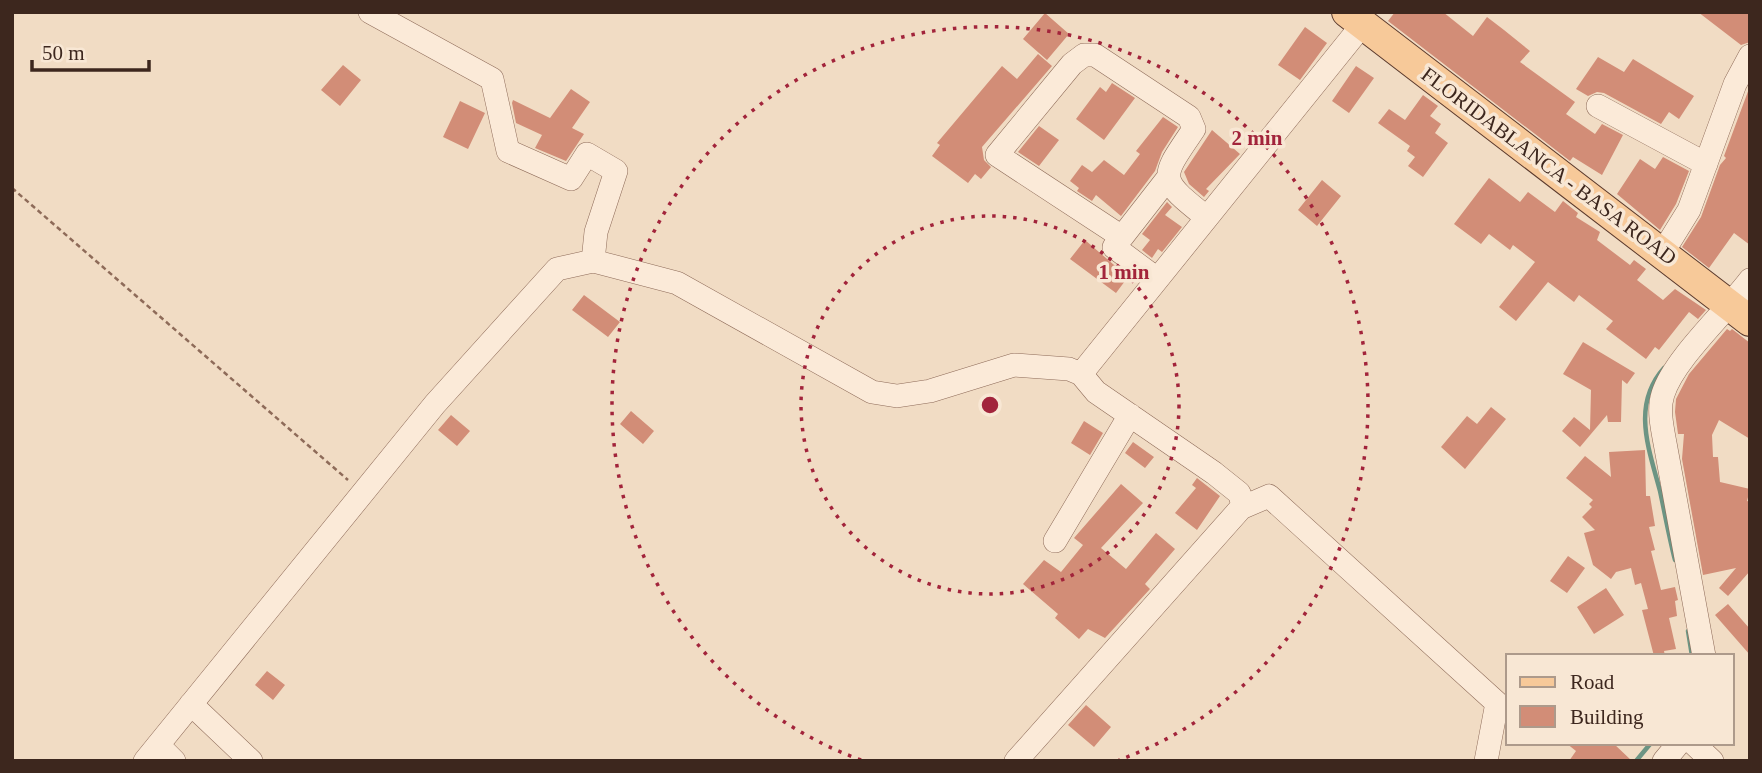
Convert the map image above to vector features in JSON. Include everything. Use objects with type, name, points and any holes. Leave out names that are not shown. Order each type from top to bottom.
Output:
[{"type":"main road","name":"FLORIDABLANCA - BASA ROAD","points":[[1355,18],[1730,306]]},
{"type":"street","points":[[370,12],[492,79],[508,151],[571,178],[587,154],[616,171],[596,232],[593,261]]},
{"type":"street","points":[[1081,374],[1206,217],[1355,18]]},
{"type":"street","points":[[1168,178],[1122,237],[997,155],[1072,64],[1084,55],[1095,55],[1189,117],[1194,129],[1168,169],[1168,178],[1176,194],[1206,217]]},
{"type":"street","points":[[1663,252],[1689,211],[1735,84],[1750,56]]},
{"type":"street","points":[[1598,106],[1706,164]]},
{"type":"street","points":[[1114,247],[1157,279]]},
{"type":"street","points":[[174,761],[151,753],[362,493],[527,298],[557,269],[593,261],[677,283],[872,392],[897,396],[930,391],[1014,365],[1069,369],[1081,374],[1096,392],[1239,493],[1241,508]]},
{"type":"street","points":[[1704,654],[1660,415],[1662,396],[1671,374],[1750,280]]},
{"type":"street","points":[[1055,541],[1130,415]]},
{"type":"street","points":[[1016,761],[1241,508],[1269,496],[1497,703],[1486,761]]},
{"type":"street","points":[[191,704],[251,761]]},
{"type":"street","points":[[1664,761],[1677,745]]},
{"type":"street","points":[[1695,745],[1712,761]]},
{"type":"path","points":[[12,188],[362,493]]},
{"type":"building","points":[[1395,12],[1443,12],[1473,36],[1487,17],[1504,30],[1530,51],[1520,62],[1575,102],[1566,114],[1595,134],[1602,124],[1623,135],[1602,175],[1573,157],[1570,161],[1388,21]]},
{"type":"building","points":[[1698,12],[1750,12],[1750,42],[1741,45]]},
{"type":"building","points":[[1045,13],[1069,34],[1047,60],[1023,39]]},
{"type":"building","points":[[1305,27],[1327,43],[1300,80],[1278,65]]},
{"type":"building","points":[[1038,54],[1052,66],[982,147],[984,160],[991,167],[981,179],[975,174],[968,183],[932,156],[940,145],[937,143],[1002,66],[1017,79]]},
{"type":"building","points":[[1598,57],[1624,72],[1633,59],[1694,96],[1679,119],[1669,112],[1661,124],[1604,93],[1597,92],[1588,96],[1576,89]]},
{"type":"building","points":[[343,65],[361,80],[340,106],[321,90]]},
{"type":"building","points":[[1356,66],[1374,78],[1349,113],[1332,101]]},
{"type":"building","points":[[1112,83],[1135,98],[1104,140],[1076,119],[1100,87],[1106,92]]},
{"type":"building","points":[[1750,86],[1750,245],[1734,233],[1709,268],[1682,247],[1701,217],[1720,165],[1726,158],[1724,156]]},
{"type":"building","points":[[571,89],[590,102],[572,128],[584,134],[566,161],[535,148],[542,135],[516,123],[512,103],[513,100],[550,118]]},
{"type":"building","points":[[1423,95],[1438,106],[1430,116],[1441,124],[1435,133],[1448,143],[1423,177],[1408,166],[1415,157],[1407,151],[1410,146],[1378,123],[1389,109],[1405,120]]},
{"type":"building","points":[[460,101],[485,113],[468,149],[443,137]]},
{"type":"building","points":[[1163,117],[1178,127],[1162,152],[1155,171],[1121,216],[1096,195],[1092,201],[1077,191],[1079,188],[1070,181],[1082,165],[1092,172],[1104,160],[1124,175],[1140,154],[1136,151]]},
{"type":"building","points":[[1039,126],[1059,140],[1039,166],[1018,152]]},
{"type":"building","points":[[1212,130],[1240,154],[1206,189],[1209,191],[1204,197],[1189,184],[1184,172]]},
{"type":"building","points":[[1663,157],[1689,171],[1676,204],[1660,230],[1617,194],[1640,159],[1655,169]]},
{"type":"building","points":[[1489,178],[1520,202],[1528,192],[1555,212],[1563,201],[1578,213],[1576,217],[1600,232],[1597,240],[1630,265],[1634,260],[1646,269],[1637,280],[1663,300],[1675,289],[1706,310],[1698,319],[1689,312],[1659,350],[1655,347],[1646,359],[1606,329],[1613,321],[1579,295],[1574,302],[1548,282],[1516,321],[1499,307],[1535,262],[1513,245],[1510,250],[1489,234],[1481,244],[1454,224]]},
{"type":"building","points":[[1322,180],[1341,196],[1317,226],[1298,210]]},
{"type":"building","points":[[1167,202],[1172,207],[1165,215],[1182,227],[1162,252],[1158,249],[1152,258],[1142,250],[1150,240],[1142,234]]},
{"type":"building","points":[[1085,240],[1128,277],[1116,293],[1070,259]]},
{"type":"building","points":[[584,295],[620,322],[608,337],[572,310]]},
{"type":"building","points":[[1727,329],[1732,329],[1750,343],[1750,439],[1719,420],[1712,435],[1713,457],[1718,457],[1720,482],[1750,489],[1747,501],[1750,502],[1750,571],[1728,596],[1719,588],[1736,568],[1703,575],[1682,459],[1684,434],[1678,434],[1675,412],[1676,399],[1689,374]]},
{"type":"building","points":[[1583,342],[1635,373],[1627,384],[1622,380],[1621,422],[1608,422],[1607,415],[1580,447],[1562,431],[1574,417],[1590,430],[1591,390],[1563,374]]},
{"type":"building","points":[[1491,407],[1506,419],[1465,469],[1441,447],[1467,416],[1477,424]]},
{"type":"building","points":[[631,411],[654,431],[643,444],[620,424]]},
{"type":"building","points":[[451,415],[470,431],[457,446],[438,430]]},
{"type":"building","points":[[1084,421],[1103,433],[1090,455],[1071,443]]},
{"type":"building","points":[[1133,442],[1154,457],[1145,468],[1125,453]]},
{"type":"building","points":[[1645,450],[1646,496],[1650,496],[1655,526],[1649,527],[1655,550],[1651,551],[1661,590],[1675,587],[1678,600],[1675,601],[1677,616],[1669,618],[1676,649],[1664,651],[1665,654],[1653,654],[1642,610],[1648,609],[1641,583],[1635,585],[1631,568],[1616,572],[1611,579],[1593,565],[1584,533],[1595,530],[1582,517],[1592,507],[1589,504],[1593,500],[1566,478],[1585,456],[1611,477],[1609,452]]},
{"type":"building","points":[[1197,478],[1220,496],[1197,530],[1175,513],[1196,488],[1192,485]]},
{"type":"building","points":[[1121,484],[1143,503],[1101,548],[1126,569],[1156,533],[1175,549],[1145,584],[1150,589],[1105,638],[1088,629],[1079,639],[1055,618],[1058,614],[1023,584],[1044,560],[1061,572],[1083,545],[1074,538]]},
{"type":"building","points":[[1568,556],[1585,568],[1567,593],[1550,581]]},
{"type":"building","points":[[1606,588],[1624,615],[1594,634],[1577,607]]},
{"type":"building","points":[[1728,604],[1750,629],[1750,655],[1715,615]]},
{"type":"building","points":[[267,671],[285,685],[273,700],[255,685]]},
{"type":"building","points":[[1086,705],[1111,727],[1094,747],[1068,725]]},
{"type":"building","points":[[1568,745],[1615,745],[1632,761],[1569,761],[1576,751]]},
{"type":"waterway","points":[[1664,368],[1654,382],[1645,412],[1648,443],[1675,560]]},
{"type":"waterway","points":[[1688,631],[1692,654]]},
{"type":"waterway","points":[[1636,761],[1649,745]]}]
